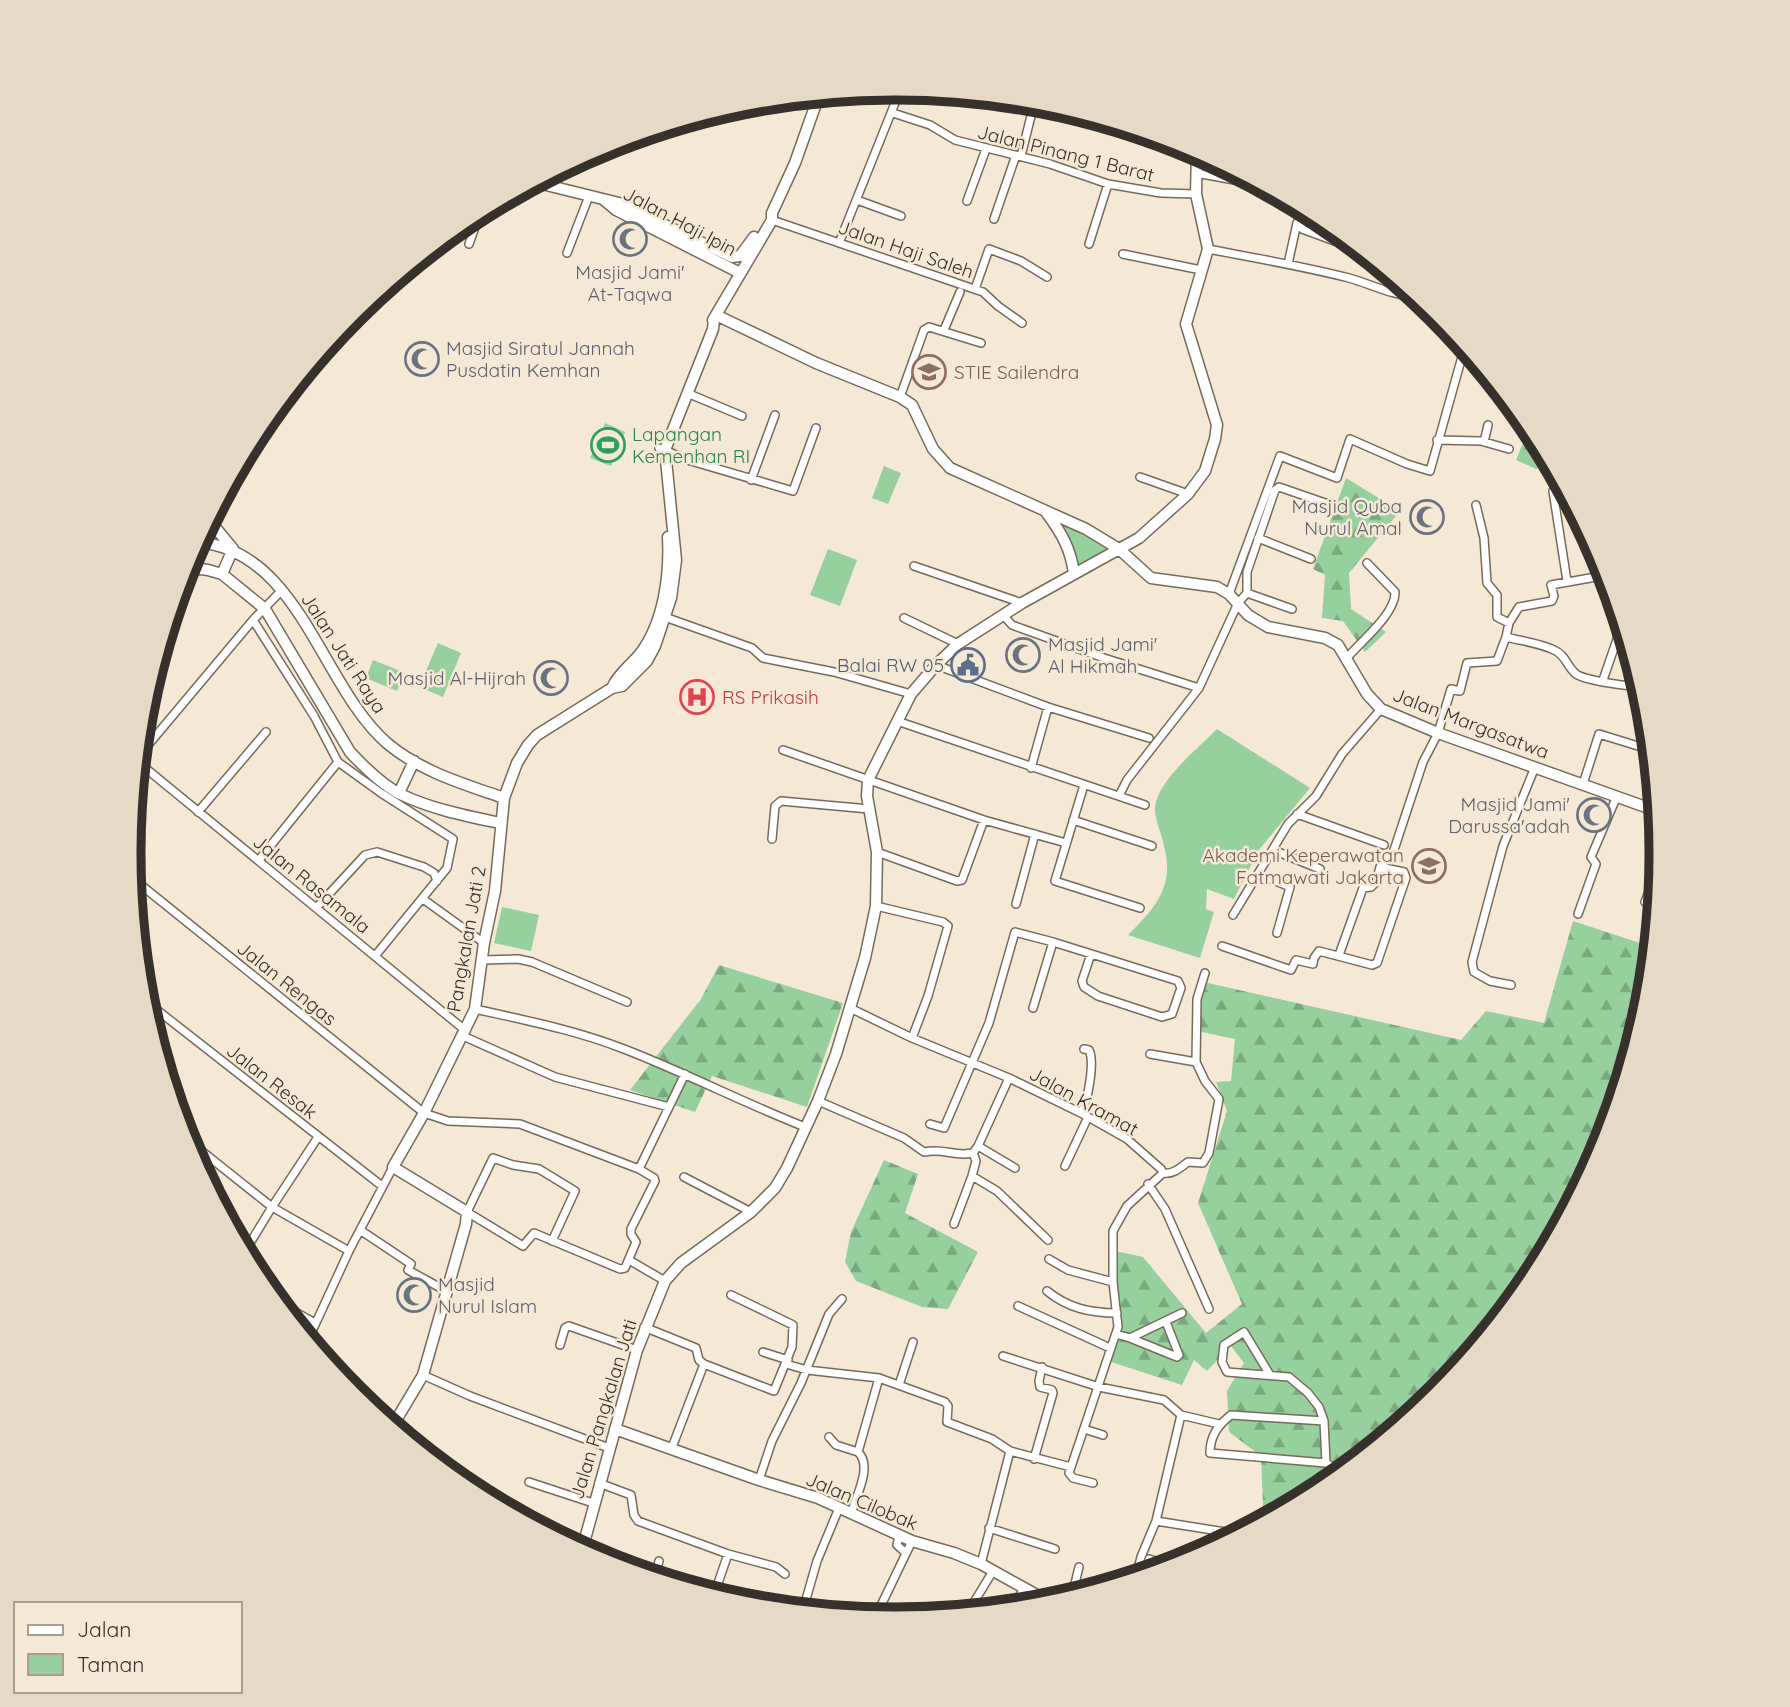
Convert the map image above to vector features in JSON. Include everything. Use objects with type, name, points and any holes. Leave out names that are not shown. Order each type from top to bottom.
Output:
[{"type":"main road","points":[[662,449],[706,339],[708,326],[715,321],[772,216],[795,163],[815,104]]},
{"type":"main road","points":[[1196,163],[1196,194],[1208,249]]},
{"type":"main road","name":"Jalan Haji Ipin","points":[[547,185],[604,200],[616,210],[681,239],[732,257],[740,256],[767,217],[772,216]]},
{"type":"main road","name":"Jalan Haji Ipin","points":[[681,239],[740,273]]},
{"type":"main road","name":"Jalan Pangkalan Jati","points":[[584,1540],[637,1350],[665,1280],[681,1263],[751,1212],[780,1181],[818,1101],[865,958],[876,906],[877,852],[869,809],[872,782],[911,694],[958,644],[1022,603],[1139,538],[1188,494],[1205,471],[1216,439],[1217,425],[1186,324],[1208,249]]},
{"type":"main road","name":"Jalan Margasatwa","points":[[715,321],[900,397],[912,405],[933,449],[950,468],[1086,529],[1119,549],[1151,578],[1207,584],[1229,594],[1248,615],[1268,627],[1325,638],[1338,645],[1367,694],[1381,709],[1438,733],[1647,807]]},
{"type":"main road","name":"Pangkalan Jati 2","points":[[393,1167],[424,1113],[475,1009],[484,943],[495,891],[504,798],[517,763],[537,735],[612,688],[622,686],[647,661],[655,646],[662,616],[669,558],[662,449]]},
{"type":"main road","points":[[1045,510],[1063,536],[1071,554],[1074,574]]},
{"type":"main road","points":[[215,528],[233,550],[222,574]]},
{"type":"main road","name":"Jalan Jati Raya","points":[[208,544],[243,555],[282,590],[361,715],[389,744],[437,775],[504,798]]},
{"type":"main road","points":[[198,569],[222,574],[265,609],[350,752],[368,770],[399,793],[454,813],[500,824]]},
{"type":"main road","points":[[399,793],[414,761]]},
{"type":"main road","points":[[393,1167],[467,1212],[466,1224],[423,1375],[397,1419]]},
{"type":"main road","name":"Jalan Cilobak","points":[[615,1429],[818,1498],[912,1541],[981,1564],[1035,1594]]},
{"type":"street","points":[[839,243],[897,100]]},
{"type":"street","points":[[993,219],[1019,156],[1032,112]]},
{"type":"street","name":"Jalan Pinang 1 Barat","points":[[893,113],[930,125],[955,140],[1019,156],[1108,184],[1161,193],[1196,194]]},
{"type":"street","points":[[967,201],[986,149]]},
{"type":"street","points":[[1196,173],[1233,180]]},
{"type":"street","points":[[1089,244],[1108,184]]},
{"type":"street","points":[[567,253],[589,196]]},
{"type":"street","points":[[857,200],[901,216]]},
{"type":"street","name":"Jalan Haji Saleh","points":[[772,216],[839,243],[983,292],[1022,323]]},
{"type":"street","points":[[1288,264],[1300,218]]},
{"type":"street","points":[[1301,219],[1302,229],[1332,240]]},
{"type":"street","points":[[469,244],[475,228]]},
{"type":"street","points":[[975,289],[989,249],[1021,261],[1047,277]]},
{"type":"street","points":[[1208,249],[1350,278],[1400,295]]},
{"type":"street","points":[[1123,254],[1201,270]]},
{"type":"street","points":[[944,330],[960,292]]},
{"type":"street","points":[[900,397],[924,330],[929,327],[944,330],[981,343]]},
{"type":"street","points":[[1229,594],[1280,456],[1337,478],[1350,439],[1430,471],[1462,357]]},
{"type":"street","points":[[683,397],[742,416]]},
{"type":"street","points":[[751,480],[775,415]]},
{"type":"street","points":[[1481,444],[1488,425]]},
{"type":"street","points":[[662,449],[691,461],[793,491],[816,428]]},
{"type":"street","points":[[1437,440],[1509,449]]},
{"type":"street","points":[[1140,477],[1188,494]]},
{"type":"street","points":[[1119,796],[1126,780],[1199,688],[1238,603],[1247,593],[1247,572],[1275,490],[1279,487],[1331,506]]},
{"type":"street","points":[[1553,491],[1567,582]]},
{"type":"street","points":[[1476,505],[1484,538],[1487,583],[1497,595],[1497,617],[1509,623]]},
{"type":"street","points":[[1258,538],[1311,559]]},
{"type":"street","points":[[1346,659],[1380,623],[1395,598],[1395,592],[1367,562]]},
{"type":"street","points":[[914,566],[1022,603]]},
{"type":"street","points":[[1339,955],[1363,888],[1371,887],[1376,882],[1380,867],[1393,853],[1423,762],[1438,733],[1451,689],[1460,691],[1467,663],[1497,661],[1509,623],[1519,607],[1552,601],[1554,596],[1551,584],[1596,577]]},
{"type":"street","points":[[149,746],[253,620],[282,590]]},
{"type":"street","points":[[1247,593],[1292,609]]},
{"type":"street","points":[[662,616],[752,648],[763,658],[834,672],[911,694]]},
{"type":"street","points":[[1003,617],[1012,625],[1199,688]]},
{"type":"street","points":[[904,618],[958,644]]},
{"type":"street","points":[[253,620],[314,716],[338,762],[453,839],[447,868],[376,956]]},
{"type":"street","points":[[1506,637],[1555,650],[1565,657],[1575,674],[1594,681],[1603,680],[1630,687]]},
{"type":"street","points":[[1603,680],[1617,639]]},
{"type":"street","points":[[939,666],[1048,707],[1149,738]]},
{"type":"street","points":[[1031,768],[1048,707]]},
{"type":"street","points":[[1233,915],[1288,824],[1316,796],[1342,754],[1381,709]]},
{"type":"street","points":[[900,722],[1145,805]]},
{"type":"street","points":[[198,812],[267,732]]},
{"type":"street","points":[[1583,783],[1599,734],[1641,747]]},
{"type":"street","points":[[783,750],[984,820],[1066,842]]},
{"type":"street","points":[[259,860],[338,762]]},
{"type":"street","points":[[1511,985],[1480,976],[1474,972],[1472,962],[1503,846],[1535,767]]},
{"type":"street","name":"Jalan Rasamala","points":[[147,768],[376,956],[465,1033],[555,1077],[669,1107]]},
{"type":"street","points":[[1084,785],[1056,883],[1140,908]]},
{"type":"street","points":[[1578,914],[1596,864],[1591,857],[1616,796]]},
{"type":"street","points":[[772,839],[775,806],[781,801],[869,809]]},
{"type":"street","points":[[1297,814],[1384,845]]},
{"type":"street","points":[[877,852],[957,881],[962,880],[984,820]]},
{"type":"street","points":[[1073,820],[1152,846]]},
{"type":"street","points":[[1016,904],[1035,834]]},
{"type":"street","points":[[1273,850],[1320,869]]},
{"type":"street","points":[[317,907],[365,855],[377,852],[424,867],[434,873],[437,881]]},
{"type":"street","points":[[1222,946],[1291,970],[1296,960],[1313,964],[1319,951],[1372,965],[1377,963],[1406,877],[1404,872],[1380,867]]},
{"type":"street","points":[[1259,874],[1290,887],[1277,933]]},
{"type":"street","name":"Jalan Rengas","points":[[142,886],[424,1113]]},
{"type":"street","points":[[1645,902],[1647,896]]},
{"type":"street","points":[[423,899],[484,943]]},
{"type":"street","points":[[876,906],[943,922],[948,926],[928,996],[912,1038]]},
{"type":"street","points":[[930,1124],[944,1128],[989,1023],[1015,932],[1053,942],[1178,981],[1181,988],[1172,1014],[1162,1017],[1098,996],[1084,988],[1082,981],[1091,954]]},
{"type":"street","points":[[1033,1008],[1053,942]]},
{"type":"street","points":[[482,960],[519,959],[533,962],[626,1002]]},
{"type":"street","points":[[1093,1483],[1073,1478],[1069,1473],[1118,1327],[1113,1282],[1113,1231],[1127,1206],[1148,1184],[1163,1173],[1178,1170],[1188,1162],[1203,1163],[1209,1153],[1219,1099],[1205,1081],[1196,1062],[1197,999],[1205,974]]},
{"type":"street","name":"Jalan Kramat","points":[[850,1008],[912,1038],[1009,1078],[1084,1115],[1127,1139],[1163,1173]]},
{"type":"street","points":[[475,1009],[621,1047],[748,1105],[806,1127]]},
{"type":"street","name":"Jalan Resak","points":[[158,1011],[382,1186]]},
{"type":"street","points":[[1065,1166],[1084,1115],[1093,1057],[1089,1050],[1084,1049]]},
{"type":"street","points":[[1150,1054],[1196,1062]]},
{"type":"street","points":[[639,1170],[685,1074]]},
{"type":"street","points":[[954,1224],[972,1176],[976,1150],[1009,1078]]},
{"type":"street","points":[[818,1101],[904,1138],[924,1152],[940,1149],[961,1156],[976,1150],[1015,1168]]},
{"type":"street","points":[[424,1113],[448,1121],[520,1124],[654,1178],[655,1181],[631,1229],[631,1234],[637,1240],[625,1268],[620,1269],[552,1241],[534,1233],[523,1246],[467,1212],[493,1158],[513,1165],[539,1169],[575,1191],[552,1241]]},
{"type":"street","points":[[250,1243],[318,1137]]},
{"type":"street","points":[[204,1153],[272,1207],[349,1251]]},
{"type":"street","points":[[312,1331],[349,1251],[393,1167]]},
{"type":"street","points":[[972,1176],[997,1191],[1048,1240]]},
{"type":"street","points":[[684,1177],[751,1212]]},
{"type":"street","points":[[1148,1184],[1165,1209],[1209,1309]]},
{"type":"street","points":[[360,1230],[411,1264],[408,1270],[447,1292]]},
{"type":"street","points":[[1049,1259],[1068,1270],[1113,1282]]},
{"type":"street","points":[[629,1260],[665,1280]]},
{"type":"street","points":[[1047,1291],[1060,1302],[1084,1311],[1117,1313]]},
{"type":"street","points":[[645,1327],[696,1348],[699,1360],[704,1364],[773,1391],[792,1347],[793,1325],[731,1295]]},
{"type":"street","points":[[759,1480],[783,1416],[807,1370],[830,1314],[842,1299]]},
{"type":"street","points":[[1018,1307],[1110,1348]]},
{"type":"street","points":[[298,1313],[316,1323]]},
{"type":"street","points":[[1130,1338],[1182,1313]]},
{"type":"street","points":[[1116,1334],[1177,1357],[1179,1355],[1166,1322]]},
{"type":"street","points":[[559,1345],[565,1328],[569,1326],[637,1350]]},
{"type":"street","points":[[1270,1376],[1244,1332],[1224,1345],[1222,1362],[1227,1372],[1270,1376],[1289,1377],[1308,1393],[1319,1407],[1324,1421],[1326,1463]]},
{"type":"street","points":[[899,1385],[913,1342]]},
{"type":"street","points":[[763,1352],[807,1370],[879,1378],[945,1402],[947,1422],[992,1439],[1010,1451],[1071,1467]]},
{"type":"street","points":[[1003,1356],[1099,1387],[1164,1400],[1181,1415],[1219,1424]]},
{"type":"street","points":[[671,1450],[704,1364]]},
{"type":"street","points":[[1034,1459],[1053,1393],[1040,1387],[1042,1367]]},
{"type":"street","points":[[423,1375],[470,1396],[609,1448]]},
{"type":"street","points":[[858,1452],[879,1378]]},
{"type":"street","points":[[1141,1566],[1156,1521],[1181,1415]]},
{"type":"street","points":[[1324,1421],[1231,1415],[1219,1424],[1210,1445],[1210,1453],[1326,1463],[1332,1467]]},
{"type":"street","points":[[1084,1429],[1103,1435]]},
{"type":"street","points":[[829,1437],[836,1445],[858,1452],[866,1465],[851,1514]]},
{"type":"street","points":[[981,1564],[1010,1451]]},
{"type":"street","points":[[529,1482],[593,1503]]},
{"type":"street","points":[[598,1483],[631,1495],[634,1515],[638,1521],[728,1554],[776,1567],[785,1574]]},
{"type":"street","points":[[805,1602],[817,1561],[839,1508]]},
{"type":"street","points":[[1156,1521],[1224,1532]]},
{"type":"street","points":[[989,1528],[1055,1549]]},
{"type":"street","points":[[900,1536],[897,1545],[906,1553]]},
{"type":"street","points":[[880,1607],[912,1541]]},
{"type":"street","points":[[717,1586],[728,1554]]},
{"type":"street","points":[[1144,1558],[1154,1561]]},
{"type":"street","points":[[657,1568],[659,1562]]},
{"type":"street","points":[[1075,1586],[1079,1567]]},
{"type":"street","points":[[973,1603],[993,1571]]},
{"type":"street","points":[[1019,1597],[1024,1588]]},
{"type":"green space","name":"Lapangan Kemenhan RI","points":[[605,423],[625,432],[611,466],[590,458]]},
{"type":"green space","points":[[1525,439],[1542,467],[1536,469],[1516,460]]},
{"type":"green space","points":[[884,466],[901,473],[888,504],[872,498]]},
{"type":"green space","points":[[1346,478],[1400,511],[1349,573],[1351,609],[1386,632],[1365,652],[1343,621],[1322,618],[1325,575],[1313,569]]},
{"type":"green space","points":[[1060,523],[1109,548],[1078,565],[1071,541]]},
{"type":"green space","points":[[828,549],[857,560],[840,606],[810,595]]},
{"type":"green space","points":[[438,643],[461,653],[443,697],[419,687]]},
{"type":"green space","points":[[373,660],[405,673],[397,691],[366,678]]},
{"type":"green space","points":[[1217,729],[1310,788],[1258,851],[1234,899],[1207,889],[1206,909],[1214,912],[1200,958],[1128,935],[1154,906],[1165,885],[1167,860],[1155,813],[1157,798],[1170,776]]},
{"type":"green space","points":[[502,907],[539,915],[531,951],[494,943]]},
{"type":"green space","points":[[1573,921],[1643,944],[1634,1001],[1609,1096],[1571,1187],[1522,1272],[1462,1350],[1392,1420],[1314,1480],[1269,1508],[1263,1507],[1261,1456],[1229,1432],[1227,1391],[1244,1363],[1231,1346],[1207,1371],[1194,1360],[1182,1385],[1105,1360],[1116,1322],[1111,1250],[1143,1257],[1206,1333],[1242,1304],[1198,1203],[1227,1111],[1216,1082],[1231,1081],[1235,1039],[1197,1031],[1199,981],[1461,1040],[1486,1011],[1544,1023]]},
{"type":"green space","points":[[719,965],[843,1003],[807,1107],[712,1076],[695,1112],[630,1090],[701,999]]},
{"type":"green space","points":[[884,1160],[918,1174],[905,1213],[978,1252],[948,1309],[922,1307],[856,1281],[845,1262],[851,1232]]},
{"type":"place","name":"Masjid Jami' At-Taqwa","points":[[630,239]]},
{"type":"place","name":"Masjid Siratul Jannah Pusdatin Kemhan","points":[[422,359]]},
{"type":"place","name":"STIE Sailendra","points":[[929,372]]},
{"type":"place","name":"Lapangan Kemenhan RI","points":[[608,445]]},
{"type":"place","name":"Masjid Quba Nurul Amal","points":[[1427,517]]},
{"type":"place","name":"Masjid Jami' Al Hikmah","points":[[1023,655]]},
{"type":"place","name":"Balai RW 05","points":[[968,665]]},
{"type":"place","name":"Masjid Al-Hijrah","points":[[551,678]]},
{"type":"place","name":"RS Prikasih","points":[[697,697]]},
{"type":"place","name":"Masjid Jami' Darussa'adah","points":[[1594,815]]},
{"type":"place","name":"Akademi Keperawatan Fatmawati Jakarta","points":[[1429,866]]},
{"type":"place","name":"Masjid Nurul Islam","points":[[414,1295]]}]
